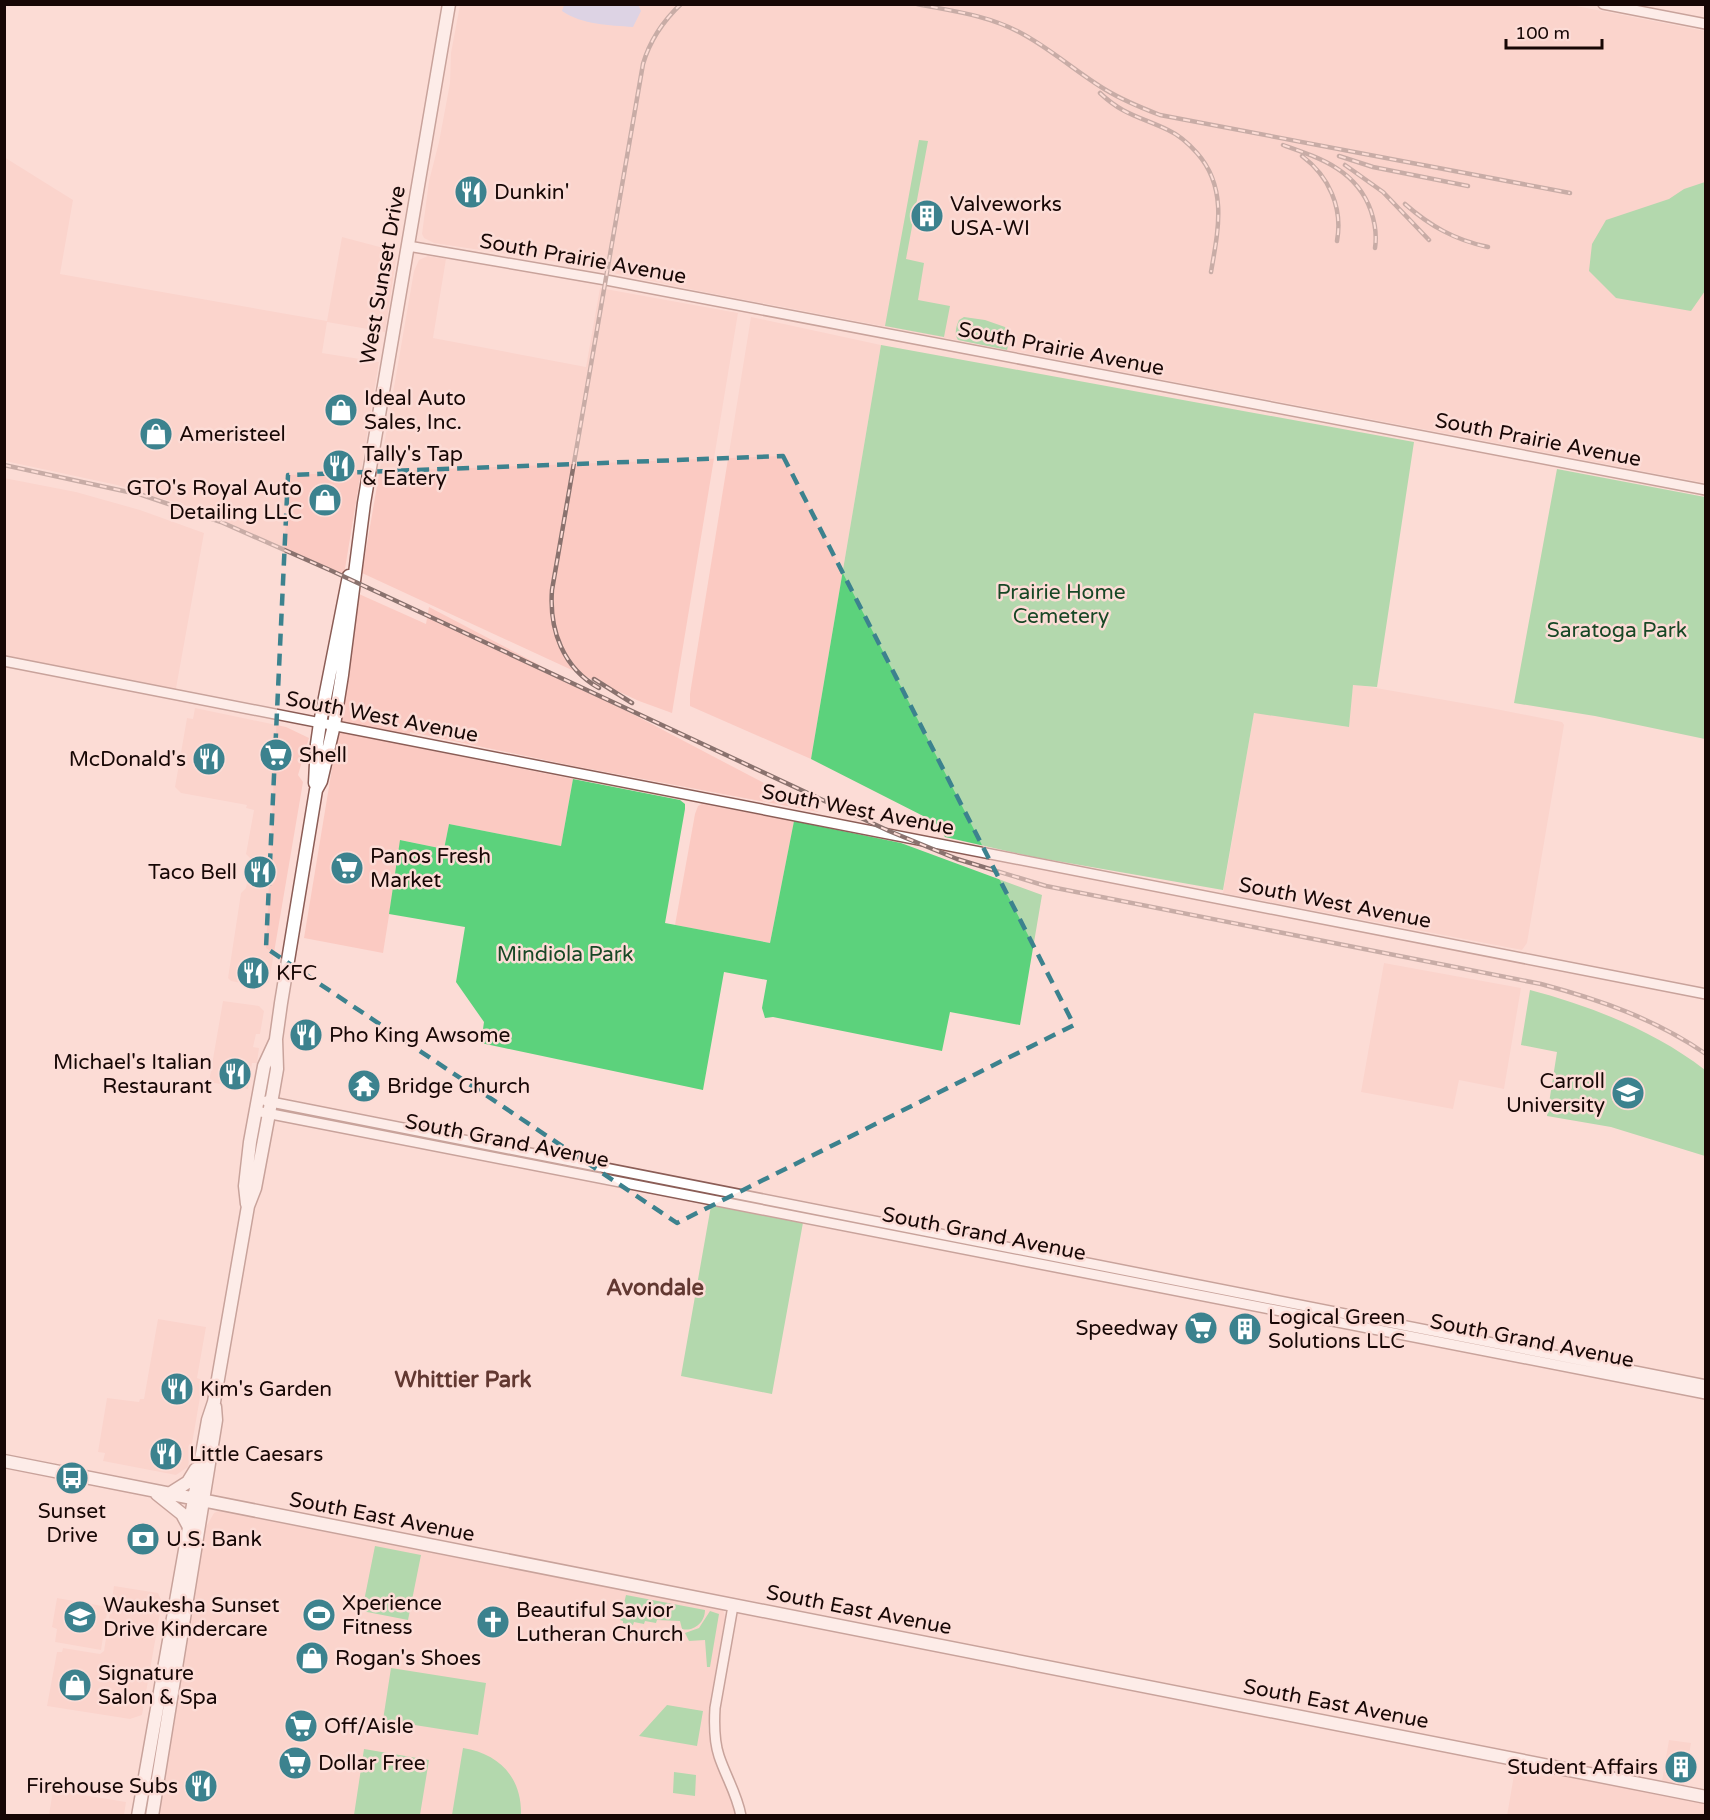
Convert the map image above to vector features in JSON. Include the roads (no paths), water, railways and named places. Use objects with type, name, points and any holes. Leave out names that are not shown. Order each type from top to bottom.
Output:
[{"type":"main road","name":"West Sunset Drive","points":[[199,1500],[202,1450],[214,1402],[248,1206],[255,1188],[277,1069],[276,1039],[316,790],[321,781],[334,725],[349,631],[357,552],[449,4]]},
{"type":"main road","name":"West Sunset Drive","points":[[316,790],[314,780],[320,723],[348,579],[357,552]]},
{"type":"main road","name":"West Sunset Drive","points":[[248,1206],[245,1186],[257,1105],[264,1066],[276,1039]]},
{"type":"main road","name":"West Sunset Drive","points":[[199,1500],[216,1420],[214,1402]]},
{"type":"main road","points":[[169,1494],[190,1480],[202,1450]]},
{"type":"main road","name":"South East Avenue","points":[[4,1461],[1706,1797]]},
{"type":"main road","points":[[154,1491],[182,1514],[189,1527]]},
{"type":"main road","points":[[138,1815],[189,1527],[199,1500]]},
{"type":"main road","points":[[152,1815],[198,1537],[199,1500]]},
{"type":"main road","points":[[198,1537],[206,1521],[220,1505]]},
{"type":"street","points":[[1604,4],[1706,24]]},
{"type":"street","name":"South Prairie Avenue","points":[[408,246],[606,280],[1706,490]]},
{"type":"street","name":"South West Avenue","points":[[4,661],[1706,994]]},
{"type":"street","name":"South Grand Avenue","points":[[257,1105],[1706,1394]]},
{"type":"street","name":"South Grand Avenue","points":[[270,1108],[1706,1384]]},
{"type":"street","points":[[732,1606],[714,1724],[718,1753],[732,1784],[741,1815]]},
{"type":"water","points":[[638,4],[641,11],[633,27],[587,22],[562,11],[564,5]]},
{"type":"railway","points":[[599,688],[576,670],[561,647],[553,619],[552,590],[643,64],[658,31],[681,4]]},
{"type":"railway","points":[[917,4],[969,14],[1007,26],[1041,45],[1113,94],[1160,115],[1570,193]]},
{"type":"railway","points":[[1100,93],[1125,111],[1176,134],[1207,166],[1217,195],[1218,210],[1211,272]]},
{"type":"railway","points":[[1283,145],[1336,168],[1357,185],[1365,197],[1375,225],[1375,248]]},
{"type":"railway","points":[[1302,156],[1320,173],[1332,194],[1338,217],[1337,241]]},
{"type":"railway","points":[[1339,156],[1373,167],[1468,186]]},
{"type":"railway","points":[[1345,165],[1383,192],[1429,240]]},
{"type":"railway","points":[[1405,204],[1444,231],[1488,247]]},
{"type":"railway","points":[[4,465],[142,495],[221,522],[332,571],[889,831],[957,859],[1046,886],[1541,984],[1627,1012],[1667,1031],[1706,1054]]},
{"type":"railway","points":[[594,679],[632,703]]},
{"type":"place","name":"Dunkin'","points":[[471,192]]},
{"type":"place","name":"Valveworks USA-WI","points":[[927,216]]},
{"type":"place","name":"Ideal Auto Sales, Inc.","points":[[341,410]]},
{"type":"place","name":"Ameristeel","points":[[156,434]]},
{"type":"place","name":"Tally's Tap & Eatery","points":[[339,466]]},
{"type":"place","name":"GTO's Royal Auto Detailing LLC","points":[[325,500]]},
{"type":"place","name":"Shell","points":[[276,755]]},
{"type":"place","name":"McDonald's","points":[[209,759]]},
{"type":"place","name":"Panos Fresh Market","points":[[347,868]]},
{"type":"place","name":"Taco Bell","points":[[260,872]]},
{"type":"place","name":"KFC","points":[[253,973]]},
{"type":"place","name":"Pho King Awsome","points":[[306,1035]]},
{"type":"place","name":"Michael's Italian Restaurant","points":[[235,1074]]},
{"type":"place","name":"Bridge Church","points":[[364,1086]]},
{"type":"place","name":"Carroll University","points":[[1628,1093]]},
{"type":"place","name":"Speedway","points":[[1201,1328]]},
{"type":"place","name":"Logical Green Solutions LLC","points":[[1245,1329]]},
{"type":"place","name":"Kim's Garden","points":[[177,1389]]},
{"type":"place","name":"Little Caesars","points":[[166,1454]]},
{"type":"place","name":"Sunset Drive","points":[[72,1478]]},
{"type":"place","name":"U.S. Bank","points":[[143,1539]]},
{"type":"place","name":"Xperience Fitness","points":[[319,1615]]},
{"type":"place","name":"Waukesha Sunset Drive Kindercare","points":[[80,1617]]},
{"type":"place","name":"Beautiful Savior Lutheran Church","points":[[493,1622]]},
{"type":"place","name":"Rogan's Shoes","points":[[312,1658]]},
{"type":"place","name":"Signature Salon & Spa","points":[[75,1685]]},
{"type":"place","name":"Off/Aisle","points":[[301,1726]]},
{"type":"place","name":"Dollar Free","points":[[295,1763]]},
{"type":"place","name":"Student Affairs","points":[[1681,1767]]},
{"type":"place","name":"Firehouse Subs","points":[[201,1786]]},
{"type":"district","name":"Avondale","points":[[655,1288]]},
{"type":"district","name":"Whittier Park","points":[[463,1380]]},
{"type":"park label","name":"Prairie Home Cemetery","points":[[1061,604]]},
{"type":"park label","name":"Saratoga Park","points":[[1617,630]]},
{"type":"park label","name":"Mindiola Park","points":[[565,954]]}]
